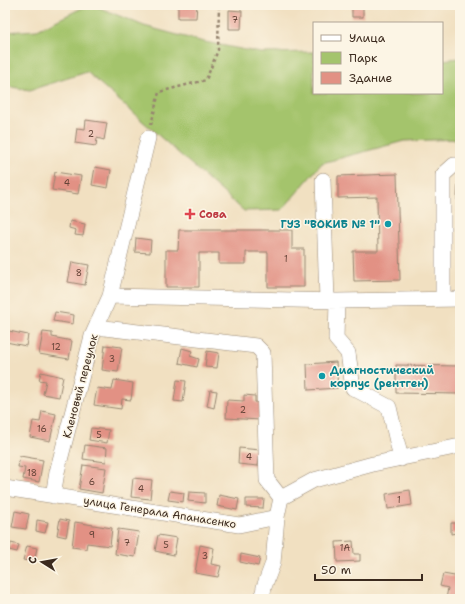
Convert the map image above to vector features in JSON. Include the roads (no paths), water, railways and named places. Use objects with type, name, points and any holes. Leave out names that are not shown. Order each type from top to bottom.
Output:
[{"type":"street","name":"Кленовый переулок","points":[[53,496],[57,472],[92,336],[110,296],[148,138]]},
{"type":"street","points":[[443,299],[444,176],[454,165],[460,165]]},
{"type":"street","points":[[323,180],[336,339],[348,353],[353,388],[389,407],[401,458]]},
{"type":"street","points":[[110,296],[332,300],[460,299]]},
{"type":"street","points":[[96,327],[256,346],[263,353],[267,480],[281,498]]},
{"type":"street","points":[[262,599],[264,587],[273,563],[277,517],[281,498],[314,480],[401,458],[460,446]]},
{"type":"street","name":"улица Генерала Апанасенко","points":[[5,488],[239,525],[277,517]]},
{"type":"place","name":"Сова","points":[[190,214]]},
{"type":"place","name":"ГУЗ \"ВОКИБ № 1\"","points":[[388,224]]},
{"type":"place","name":"Диагностический корпус (рентген)","points":[[322,376]]}]
